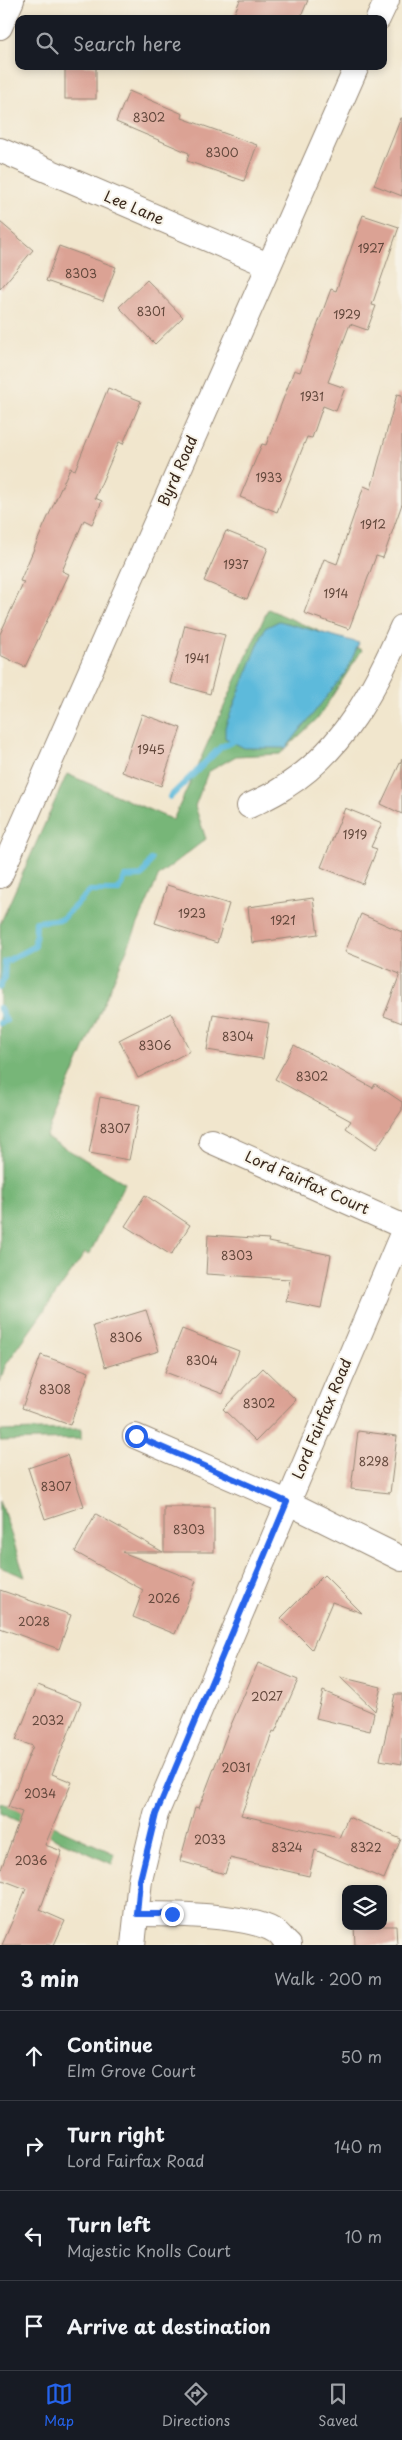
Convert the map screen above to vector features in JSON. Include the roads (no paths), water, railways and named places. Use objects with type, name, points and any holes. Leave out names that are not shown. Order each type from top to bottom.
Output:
[{"type":"street","points":[[0,27],[12,0]]},
{"type":"street","points":[[380,15],[387,0]]},
{"type":"street","name":"Byrd Road","points":[[0,876],[355,70]]},
{"type":"street","name":"Lee Lane","points":[[0,150],[268,265]]},
{"type":"street","points":[[249,806],[284,788],[314,764],[341,736],[367,701],[402,627]]},
{"type":"street","name":"Lord Fairfax Court","points":[[211,1141],[402,1226]]},
{"type":"street","name":"Lord Fairfax Road","points":[[132,1945],[140,1880],[156,1814],[402,1234]]},
{"type":"street","points":[[136,1436],[287,1502],[402,1559]]},
{"type":"street","points":[[137,1914],[172,1914],[242,1920],[275,1931],[288,1945]]},
{"type":"water","points":[[279,621],[359,643],[346,672],[286,748],[244,748],[225,738],[225,727],[265,628]]},
{"type":"waterway","points":[[170,797],[221,747],[240,738]]},
{"type":"waterway","points":[[0,987],[4,979],[5,962],[35,946],[36,922],[62,919],[90,891],[118,891],[125,877],[142,876],[151,860]]},
{"type":"waterway","points":[[0,1008],[6,1021],[0,1023]]}]
